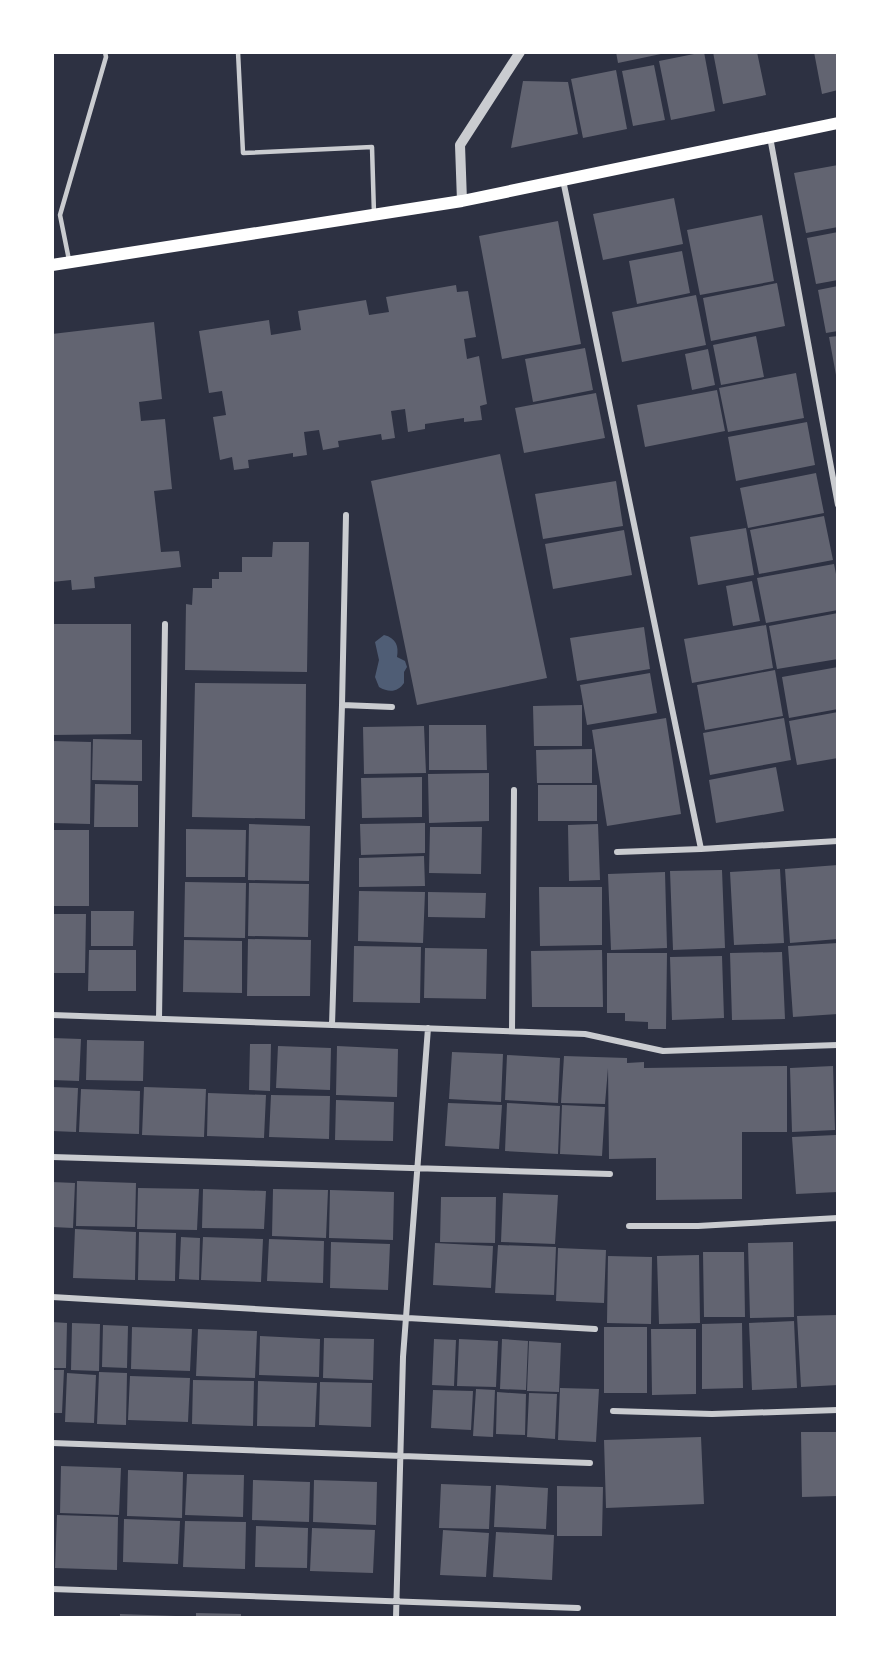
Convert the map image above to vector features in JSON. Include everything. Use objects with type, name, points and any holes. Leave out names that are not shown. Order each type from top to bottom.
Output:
[{"type":"main road","points":[[52,265],[462,201],[837,123]]},
{"type":"street","points":[[462,201],[460,145],[520,52]]},
{"type":"street","points":[[770,137],[837,505]]},
{"type":"street","points":[[563,180],[701,849]]},
{"type":"street","points":[[332,1025],[346,515]]},
{"type":"street","points":[[159,1019],[165,624]]},
{"type":"street","points":[[342,705],[392,707]]},
{"type":"street","points":[[512,1031],[514,790]]},
{"type":"street","points":[[617,852],[837,841]]},
{"type":"street","points":[[52,1015],[585,1034],[663,1051],[837,1045]]},
{"type":"street","points":[[396,1617],[405,1318],[428,1028]]},
{"type":"street","points":[[52,1157],[610,1174]]},
{"type":"street","points":[[628,1226],[698,1226],[837,1218]]},
{"type":"street","points":[[52,1297],[595,1329]]},
{"type":"street","points":[[613,1411],[712,1414],[837,1410]]},
{"type":"street","points":[[52,1443],[590,1463]]},
{"type":"street","points":[[52,1588],[578,1608]]},
{"type":"lane","points":[[70,263],[60,215],[106,57],[105,52]]},
{"type":"lane","points":[[238,52],[243,153],[372,147],[374,214]]},
{"type":"water","points":[[384,635],[394,640],[398,649],[397,657],[405,661],[407,667],[404,672],[404,683],[393,691],[379,687],[375,677],[379,660],[375,642]]},
{"type":"building","points":[[616,52],[661,52],[661,54],[618,63]]},
{"type":"building","points":[[704,52],[715,111],[671,120],[659,61]]},
{"type":"building","points":[[713,52],[757,52],[766,95],[723,104]]},
{"type":"building","points":[[814,52],[838,52],[838,90],[822,94]]},
{"type":"building","points":[[654,65],[665,120],[633,126],[622,71]]},
{"type":"building","points":[[616,70],[627,129],[583,138],[571,79]]},
{"type":"building","points":[[523,81],[568,82],[578,134],[511,148]]},
{"type":"building","points":[[838,165],[838,227],[806,233],[794,173]]},
{"type":"building","points":[[674,198],[683,244],[603,260],[593,214]]},
{"type":"building","points":[[762,215],[774,281],[700,295],[687,230]]},
{"type":"building","points":[[558,221],[581,344],[502,359],[479,236]]},
{"type":"building","points":[[838,232],[838,280],[816,284],[807,238]]},
{"type":"building","points":[[682,251],[690,293],[637,304],[629,261]]},
{"type":"building","points":[[777,283],[785,326],[711,341],[703,298]]},
{"type":"building","points":[[456,285],[457,292],[468,291],[476,337],[464,339],[467,359],[479,356],[487,404],[480,406],[482,420],[464,422],[464,418],[425,424],[425,429],[408,432],[405,409],[391,411],[395,438],[382,440],[381,434],[338,441],[339,447],[323,450],[319,430],[304,432],[307,455],[293,457],[293,453],[248,460],[249,468],[234,470],[232,457],[220,460],[213,417],[226,415],[222,391],[209,393],[199,331],[269,320],[271,335],[301,330],[298,311],[366,300],[369,315],[389,312],[386,297]]},
{"type":"building","points":[[838,286],[838,331],[826,333],[818,290]]},
{"type":"building","points":[[696,295],[706,345],[622,362],[612,312]]},
{"type":"building","points":[[154,322],[162,399],[139,402],[141,421],[165,419],[172,489],[154,491],[161,552],[179,551],[181,567],[94,577],[95,588],[72,590],[71,580],[52,582],[52,334]]},
{"type":"building","points":[[756,336],[764,377],[721,385],[713,345]]},
{"type":"building","points":[[838,336],[838,375],[836,375],[829,337]]},
{"type":"building","points":[[585,348],[593,390],[533,402],[525,359]]},
{"type":"building","points":[[708,349],[715,385],[692,390],[685,354]]},
{"type":"building","points":[[796,373],[804,418],[728,432],[719,388]]},
{"type":"building","points":[[717,390],[725,431],[645,447],[637,405]]},
{"type":"building","points":[[596,393],[605,438],[524,453],[515,408]]},
{"type":"building","points":[[807,422],[815,465],[736,481],[728,437]]},
{"type":"building","points":[[500,454],[547,678],[417,705],[371,481]]},
{"type":"building","points":[[816,473],[824,513],[748,528],[740,488]]},
{"type":"building","points":[[616,481],[623,526],[543,539],[535,494]]},
{"type":"building","points":[[824,516],[833,560],[759,574],[750,530]]},
{"type":"building","points":[[746,528],[754,575],[698,585],[690,537]]},
{"type":"building","points":[[624,530],[632,575],[553,589],[545,544]]},
{"type":"building","points":[[273,542],[309,542],[307,672],[185,670],[186,604],[192,605],[193,588],[212,588],[212,579],[219,579],[219,572],[242,572],[242,557],[272,557]]},
{"type":"building","points":[[834,564],[838,584],[838,610],[766,623],[757,578]]},
{"type":"building","points":[[752,581],[760,621],[733,626],[726,586]]},
{"type":"building","points":[[838,613],[838,659],[777,669],[769,626]]},
{"type":"building","points":[[52,624],[131,624],[131,734],[52,735]]},
{"type":"building","points":[[766,625],[773,668],[692,683],[684,639]]},
{"type":"building","points":[[644,627],[650,669],[577,681],[570,638]]},
{"type":"building","points":[[838,667],[838,709],[789,718],[782,677]]},
{"type":"building","points":[[775,670],[783,716],[705,730],[697,685]]},
{"type":"building","points":[[650,673],[657,713],[587,725],[580,685]]},
{"type":"building","points":[[195,683],[306,684],[305,819],[192,817]]},
{"type":"building","points":[[582,705],[582,746],[534,746],[533,706]]},
{"type":"building","points":[[838,712],[838,758],[797,765],[789,721]]},
{"type":"building","points":[[666,718],[681,814],[607,826],[592,730]]},
{"type":"building","points":[[784,718],[791,760],[710,775],[703,733]]},
{"type":"building","points":[[429,725],[486,725],[487,770],[429,770]]},
{"type":"building","points":[[424,726],[426,773],[364,774],[363,727]]},
{"type":"building","points":[[93,739],[142,740],[142,781],[92,780]]},
{"type":"building","points":[[52,741],[91,742],[90,824],[52,823]]},
{"type":"building","points":[[592,749],[592,783],[537,783],[536,750]]},
{"type":"building","points":[[776,767],[784,811],[716,823],[709,780]]},
{"type":"building","points":[[489,773],[489,821],[429,823],[428,774]]},
{"type":"building","points":[[422,777],[422,817],[362,818],[361,778]]},
{"type":"building","points":[[95,784],[138,785],[138,827],[94,827]]},
{"type":"building","points":[[538,785],[597,785],[597,821],[538,821]]},
{"type":"building","points":[[425,823],[425,853],[361,855],[360,824]]},
{"type":"building","points":[[249,824],[310,826],[309,881],[248,880]]},
{"type":"building","points":[[598,824],[600,880],[569,881],[568,825]]},
{"type":"building","points":[[430,827],[482,827],[481,874],[429,873]]},
{"type":"building","points":[[186,829],[246,830],[245,877],[186,877]]},
{"type":"building","points":[[52,830],[89,830],[89,906],[52,906]]},
{"type":"building","points":[[424,856],[425,886],[359,887],[359,858]]},
{"type":"building","points":[[838,865],[838,939],[790,943],[785,869]]},
{"type":"building","points":[[780,869],[784,943],[734,945],[730,872]]},
{"type":"building","points":[[722,870],[725,948],[673,950],[670,871]]},
{"type":"building","points":[[665,872],[667,948],[611,950],[608,874]]},
{"type":"building","points":[[185,882],[246,883],[245,938],[184,937]]},
{"type":"building","points":[[249,883],[309,884],[308,937],[248,936]]},
{"type":"building","points":[[539,887],[602,887],[602,945],[540,946]]},
{"type":"building","points":[[359,891],[425,892],[423,943],[358,941]]},
{"type":"building","points":[[428,892],[486,893],[485,918],[428,917]]},
{"type":"building","points":[[91,911],[134,911],[133,946],[91,946]]},
{"type":"building","points":[[52,914],[86,914],[85,973],[52,973]]},
{"type":"building","points":[[248,939],[311,940],[310,996],[247,996]]},
{"type":"building","points":[[184,940],[242,941],[242,993],[183,992]]},
{"type":"building","points":[[838,943],[838,1014],[793,1017],[788,946]]},
{"type":"building","points":[[354,946],[421,947],[420,1003],[353,1002]]},
{"type":"building","points":[[425,948],[487,949],[486,999],[424,998]]},
{"type":"building","points":[[89,950],[136,950],[136,991],[88,991]]},
{"type":"building","points":[[602,950],[603,1007],[532,1007],[531,951]]},
{"type":"building","points":[[782,952],[785,1019],[732,1020],[730,953]]},
{"type":"building","points":[[607,953],[667,953],[666,1029],[648,1029],[648,1022],[625,1021],[625,1013],[607,1013]]},
{"type":"building","points":[[722,956],[724,1018],[672,1020],[670,957]]},
{"type":"building","points":[[52,1038],[81,1039],[79,1081],[52,1080]]},
{"type":"building","points":[[87,1040],[144,1041],[143,1081],[86,1080]]},
{"type":"building","points":[[250,1044],[271,1044],[270,1091],[249,1090]]},
{"type":"building","points":[[278,1046],[331,1048],[330,1090],[276,1088]]},
{"type":"building","points":[[337,1046],[398,1049],[397,1097],[336,1095]]},
{"type":"building","points":[[452,1052],[503,1054],[501,1102],[449,1099]]},
{"type":"building","points":[[507,1055],[560,1058],[558,1103],[505,1100]]},
{"type":"building","points":[[564,1056],[627,1058],[627,1063],[644,1062],[644,1068],[787,1066],[787,1132],[742,1132],[742,1199],[656,1200],[656,1158],[609,1159],[608,1068],[605,1104],[561,1103]]},
{"type":"building","points":[[833,1066],[835,1130],[792,1132],[790,1068]]},
{"type":"building","points":[[52,1087],[78,1088],[76,1132],[52,1131]]},
{"type":"building","points":[[144,1087],[206,1089],[204,1137],[142,1135]]},
{"type":"building","points":[[81,1089],[140,1091],[139,1134],[79,1132]]},
{"type":"building","points":[[208,1093],[266,1095],[264,1138],[207,1136]]},
{"type":"building","points":[[271,1095],[330,1096],[329,1139],[269,1137]]},
{"type":"building","points":[[336,1100],[394,1102],[393,1141],[335,1140]]},
{"type":"building","points":[[448,1103],[502,1105],[499,1149],[445,1146]]},
{"type":"building","points":[[507,1103],[560,1106],[558,1154],[505,1151]]},
{"type":"building","points":[[562,1105],[605,1107],[602,1156],[560,1154]]},
{"type":"building","points":[[836,1135],[838,1192],[796,1194],[792,1137]]},
{"type":"building","points":[[77,1181],[136,1183],[135,1227],[76,1226]]},
{"type":"building","points":[[52,1182],[75,1183],[73,1228],[52,1227]]},
{"type":"building","points":[[138,1188],[199,1189],[197,1230],[137,1229]]},
{"type":"building","points":[[203,1189],[266,1191],[264,1229],[202,1228]]},
{"type":"building","points":[[273,1189],[328,1190],[326,1238],[272,1236]]},
{"type":"building","points":[[330,1190],[394,1192],[393,1240],[329,1238]]},
{"type":"building","points":[[503,1193],[558,1195],[555,1244],[501,1242]]},
{"type":"building","points":[[441,1197],[496,1197],[495,1243],[440,1242]]},
{"type":"building","points":[[75,1229],[136,1232],[135,1280],[73,1278]]},
{"type":"building","points":[[139,1232],[176,1233],[175,1281],[138,1280]]},
{"type":"building","points":[[181,1237],[200,1238],[199,1280],[179,1279]]},
{"type":"building","points":[[203,1237],[263,1239],[261,1282],[201,1280]]},
{"type":"building","points":[[269,1239],[324,1241],[323,1283],[267,1281]]},
{"type":"building","points":[[331,1242],[390,1244],[388,1290],[330,1288]]},
{"type":"building","points":[[793,1242],[794,1317],[750,1318],[748,1243]]},
{"type":"building","points":[[435,1243],[493,1246],[491,1288],[433,1285]]},
{"type":"building","points":[[498,1245],[556,1247],[554,1295],[495,1293]]},
{"type":"building","points":[[558,1248],[606,1250],[604,1303],[556,1301]]},
{"type":"building","points":[[703,1252],[744,1252],[745,1317],[704,1317]]},
{"type":"building","points":[[699,1255],[700,1323],[659,1324],[657,1256]]},
{"type":"building","points":[[608,1256],[652,1257],[651,1324],[607,1323]]},
{"type":"building","points":[[838,1315],[838,1385],[801,1387],[797,1316]]},
{"type":"building","points":[[794,1321],[797,1388],[752,1390],[749,1323]]},
{"type":"building","points":[[52,1322],[67,1323],[66,1368],[52,1368]]},
{"type":"building","points":[[72,1323],[100,1324],[99,1371],[71,1370]]},
{"type":"building","points":[[742,1323],[743,1388],[702,1389],[702,1324]]},
{"type":"building","points":[[103,1325],[128,1326],[127,1368],[102,1367]]},
{"type":"building","points":[[132,1327],[192,1329],[190,1371],[131,1369]]},
{"type":"building","points":[[604,1327],[647,1327],[647,1393],[604,1393]]},
{"type":"building","points":[[198,1329],[257,1331],[255,1378],[196,1376]]},
{"type":"building","points":[[651,1329],[696,1329],[696,1394],[652,1395]]},
{"type":"building","points":[[260,1336],[320,1339],[319,1377],[259,1375]]},
{"type":"building","points":[[324,1338],[374,1339],[373,1380],[323,1378]]},
{"type":"building","points":[[434,1339],[456,1340],[454,1386],[432,1385]]},
{"type":"building","points":[[459,1339],[498,1341],[496,1387],[457,1386]]},
{"type":"building","points":[[502,1339],[528,1341],[526,1390],[500,1389]]},
{"type":"building","points":[[529,1341],[561,1343],[559,1392],[527,1391]]},
{"type":"building","points":[[52,1370],[64,1370],[62,1413],[52,1413]]},
{"type":"building","points":[[99,1372],[127,1373],[126,1425],[97,1424]]},
{"type":"building","points":[[67,1373],[96,1375],[94,1423],[65,1422]]},
{"type":"building","points":[[130,1376],[190,1378],[188,1422],[128,1420]]},
{"type":"building","points":[[193,1380],[254,1381],[253,1426],[192,1424]]},
{"type":"building","points":[[258,1381],[317,1383],[315,1427],[257,1426]]},
{"type":"building","points":[[320,1382],[372,1383],[371,1427],[319,1425]]},
{"type":"building","points":[[560,1388],[599,1389],[596,1442],[558,1440]]},
{"type":"building","points":[[476,1389],[495,1390],[493,1437],[473,1436]]},
{"type":"building","points":[[433,1390],[473,1391],[471,1430],[431,1428]]},
{"type":"building","points":[[497,1392],[526,1394],[525,1435],[496,1434]]},
{"type":"building","points":[[529,1393],[557,1394],[555,1439],[527,1437]]},
{"type":"building","points":[[801,1432],[838,1432],[838,1496],[802,1497]]},
{"type":"building","points":[[701,1437],[704,1504],[606,1508],[604,1440]]},
{"type":"building","points":[[61,1466],[121,1468],[119,1515],[60,1513]]},
{"type":"building","points":[[128,1470],[183,1472],[182,1518],[127,1516]]},
{"type":"building","points":[[187,1474],[244,1475],[243,1517],[185,1515]]},
{"type":"building","points":[[253,1480],[310,1482],[309,1522],[252,1520]]},
{"type":"building","points":[[314,1480],[377,1482],[376,1525],[313,1522]]},
{"type":"building","points":[[441,1484],[491,1486],[489,1529],[439,1528]]},
{"type":"building","points":[[496,1485],[548,1488],[546,1529],[494,1527]]},
{"type":"building","points":[[557,1486],[603,1487],[602,1536],[557,1536]]},
{"type":"building","points":[[57,1515],[118,1517],[117,1570],[55,1568]]},
{"type":"building","points":[[124,1519],[180,1521],[178,1564],[123,1562]]},
{"type":"building","points":[[185,1521],[246,1522],[245,1569],[183,1567]]},
{"type":"building","points":[[256,1526],[308,1528],[307,1568],[255,1567]]},
{"type":"building","points":[[312,1528],[375,1530],[373,1573],[310,1571]]},
{"type":"building","points":[[443,1530],[489,1533],[486,1577],[440,1575]]},
{"type":"building","points":[[496,1532],[554,1535],[552,1580],[493,1577]]},
{"type":"building","points":[[196,1613],[241,1614],[241,1618],[196,1618]]},
{"type":"building","points":[[120,1614],[176,1616],[176,1618],[120,1618]]}]
